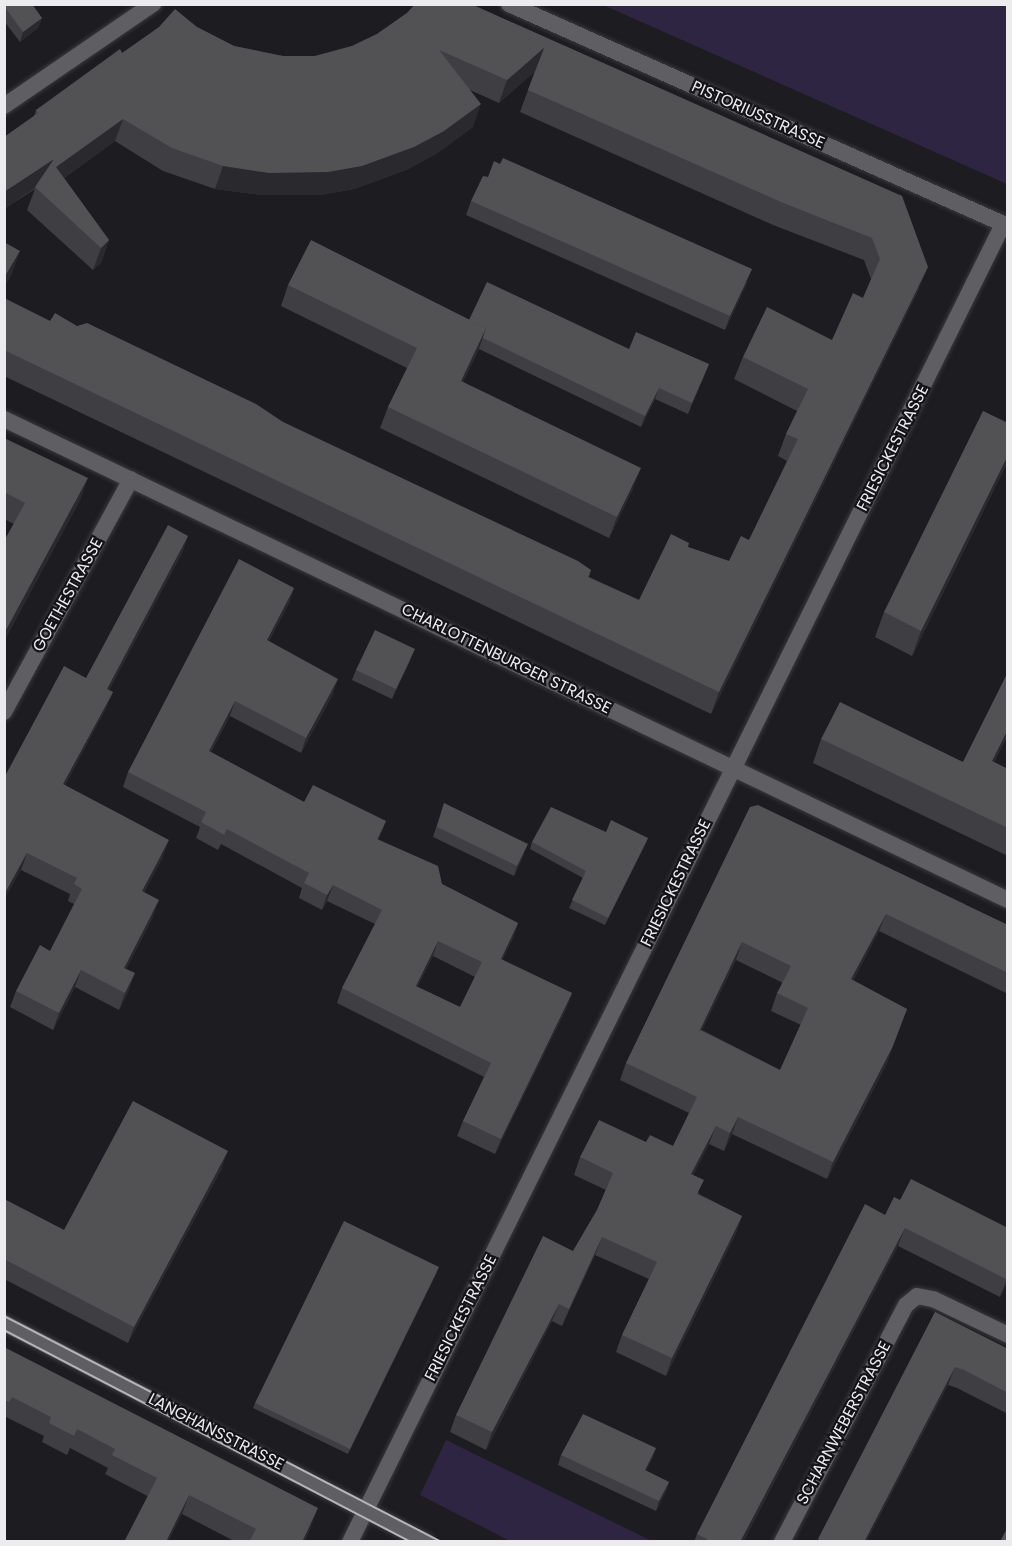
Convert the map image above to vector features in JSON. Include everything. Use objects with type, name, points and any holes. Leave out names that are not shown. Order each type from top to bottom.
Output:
[{"type":"street","points":[[4,106],[153,4]]},
{"type":"street","name":"PISTORIUSSTRASSE","points":[[509,4],[1005,225]]},
{"type":"street","name":"FRIESICKESTRASSE","points":[[350,1542],[732,766],[1005,225]]},
{"type":"street","name":"CHARLOTTENBURGER STRASSE","points":[[4,419],[1008,900]]},
{"type":"street","name":"GOETHESTRASSE","points":[[4,712],[130,479]]},
{"type":"street","name":"SCHARNWEBERSTRASSE","points":[[782,1542],[906,1305],[917,1296],[933,1299],[1008,1335]]},
{"type":"street","name":"LANGHANSSTRASSE","points":[[4,1323],[427,1542]]},
{"type":"shaded area","points":[[603,5],[1007,5],[1007,184]]},
{"type":"shaded area","points":[[446,1440],[652,1541],[510,1541],[420,1495]]},
{"type":"building","points":[[4,4],[32,4],[42,18],[23,32]]},
{"type":"building","points":[[415,4],[471,4],[902,196],[928,267],[719,692],[4,350],[4,298],[50,321],[55,313],[77,326],[87,323],[256,404],[283,422],[578,561],[591,570],[588,577],[639,600],[671,534],[689,543],[688,547],[729,561],[741,536],[749,540],[798,439],[786,434],[808,389],[743,357],[767,307],[832,340],[853,293],[863,298],[880,259],[872,238],[781,202],[528,90],[544,48],[507,80],[439,50],[481,104],[444,131],[414,147],[362,166],[328,172],[269,173],[223,166],[172,148],[123,119],[56,167],[109,240],[101,248],[35,187],[54,159],[4,192],[4,137],[38,113],[36,110],[120,49],[122,53],[159,27],[175,9],[197,27],[234,46],[283,56],[315,56],[352,46],[377,34],[407,13]]},
{"type":"building","points":[[503,158],[752,269],[730,316],[471,201],[483,176],[488,177],[494,161],[500,164]]},
{"type":"building","points":[[311,240],[486,328],[461,381],[641,468],[617,517],[388,407],[417,348],[288,285]]},
{"type":"building","points":[[4,242],[20,251],[4,278]]},
{"type":"building","points":[[487,282],[629,349],[636,332],[709,364],[692,403],[659,388],[645,416],[483,338],[486,328],[469,320]]},
{"type":"building","points":[[983,411],[1008,423],[1008,455],[921,631],[884,612]]},
{"type":"building","points":[[4,438],[88,478],[4,634],[4,541],[25,503],[4,492]]},
{"type":"building","points":[[168,525],[188,536],[107,689],[113,692],[63,784],[169,840],[142,891],[159,900],[124,968],[135,973],[125,993],[81,970],[59,1013],[16,991],[40,945],[50,951],[82,889],[74,884],[77,878],[27,853],[4,895],[4,778],[64,666],[86,678]]},
{"type":"building","points":[[239,559],[294,588],[267,640],[338,679],[306,738],[235,701],[209,751],[304,802],[313,785],[386,821],[377,839],[438,866],[442,884],[518,923],[501,959],[572,993],[501,1139],[463,1121],[491,1063],[342,988],[382,910],[333,885],[327,895],[304,883],[309,873],[227,829],[224,835],[201,822],[206,812],[128,772]],"holes":[[[438,941],[482,962],[460,1007],[416,986]]]},
{"type":"building","points":[[375,630],[415,649],[396,689],[356,670]]},
{"type":"building","points":[[1008,672],[1008,729],[992,761],[1008,769],[1008,828],[821,739],[840,702],[963,762]]},
{"type":"building","points":[[444,803],[528,844],[517,866],[437,827]]},
{"type":"building","points":[[758,805],[1008,925],[1008,973],[886,914],[851,979],[907,1009],[892,1048],[833,1162],[738,1117],[730,1133],[716,1126],[691,1174],[704,1180],[697,1194],[742,1216],[672,1358],[622,1335],[657,1262],[602,1237],[569,1309],[559,1304],[492,1432],[456,1415],[543,1236],[573,1251],[597,1210],[613,1173],[580,1157],[599,1120],[646,1142],[650,1135],[673,1146],[697,1097],[626,1063],[750,807]],"holes":[[[742,942],[791,966],[777,993],[808,1008],[780,1070],[700,1030]]]},
{"type":"building","points":[[551,807],[606,832],[611,820],[648,838],[608,918],[572,900],[586,871],[532,842]]},
{"type":"building","points":[[133,1101],[228,1151],[134,1327],[4,1259],[4,1199],[64,1230]]},
{"type":"building","points":[[911,1179],[1008,1228],[1008,1276],[1006,1279],[905,1228],[740,1542],[706,1542],[707,1539],[697,1534],[865,1204],[885,1215],[894,1197],[900,1200]]},
{"type":"building","points":[[344,1221],[439,1267],[350,1449],[255,1403]]},
{"type":"building","points":[[935,1312],[1008,1349],[1008,1393],[955,1367],[864,1542],[824,1542],[818,1539]]},
{"type":"building","points":[[4,1347],[318,1508],[302,1542],[249,1542],[256,1529],[189,1495],[166,1542],[124,1542],[157,1478],[112,1455],[115,1449],[77,1429],[74,1436],[49,1423],[51,1417],[12,1397],[9,1402],[4,1400]]},
{"type":"building","points":[[583,1414],[656,1448],[645,1470],[669,1482],[659,1501],[561,1455]]},
{"type":"building","points":[[1008,1526],[1008,1542],[1000,1542]]},
{"type":"tram line","points":[[4,1316],[441,1542]]},
{"type":"tram line","points":[[4,1330],[411,1542]]}]
